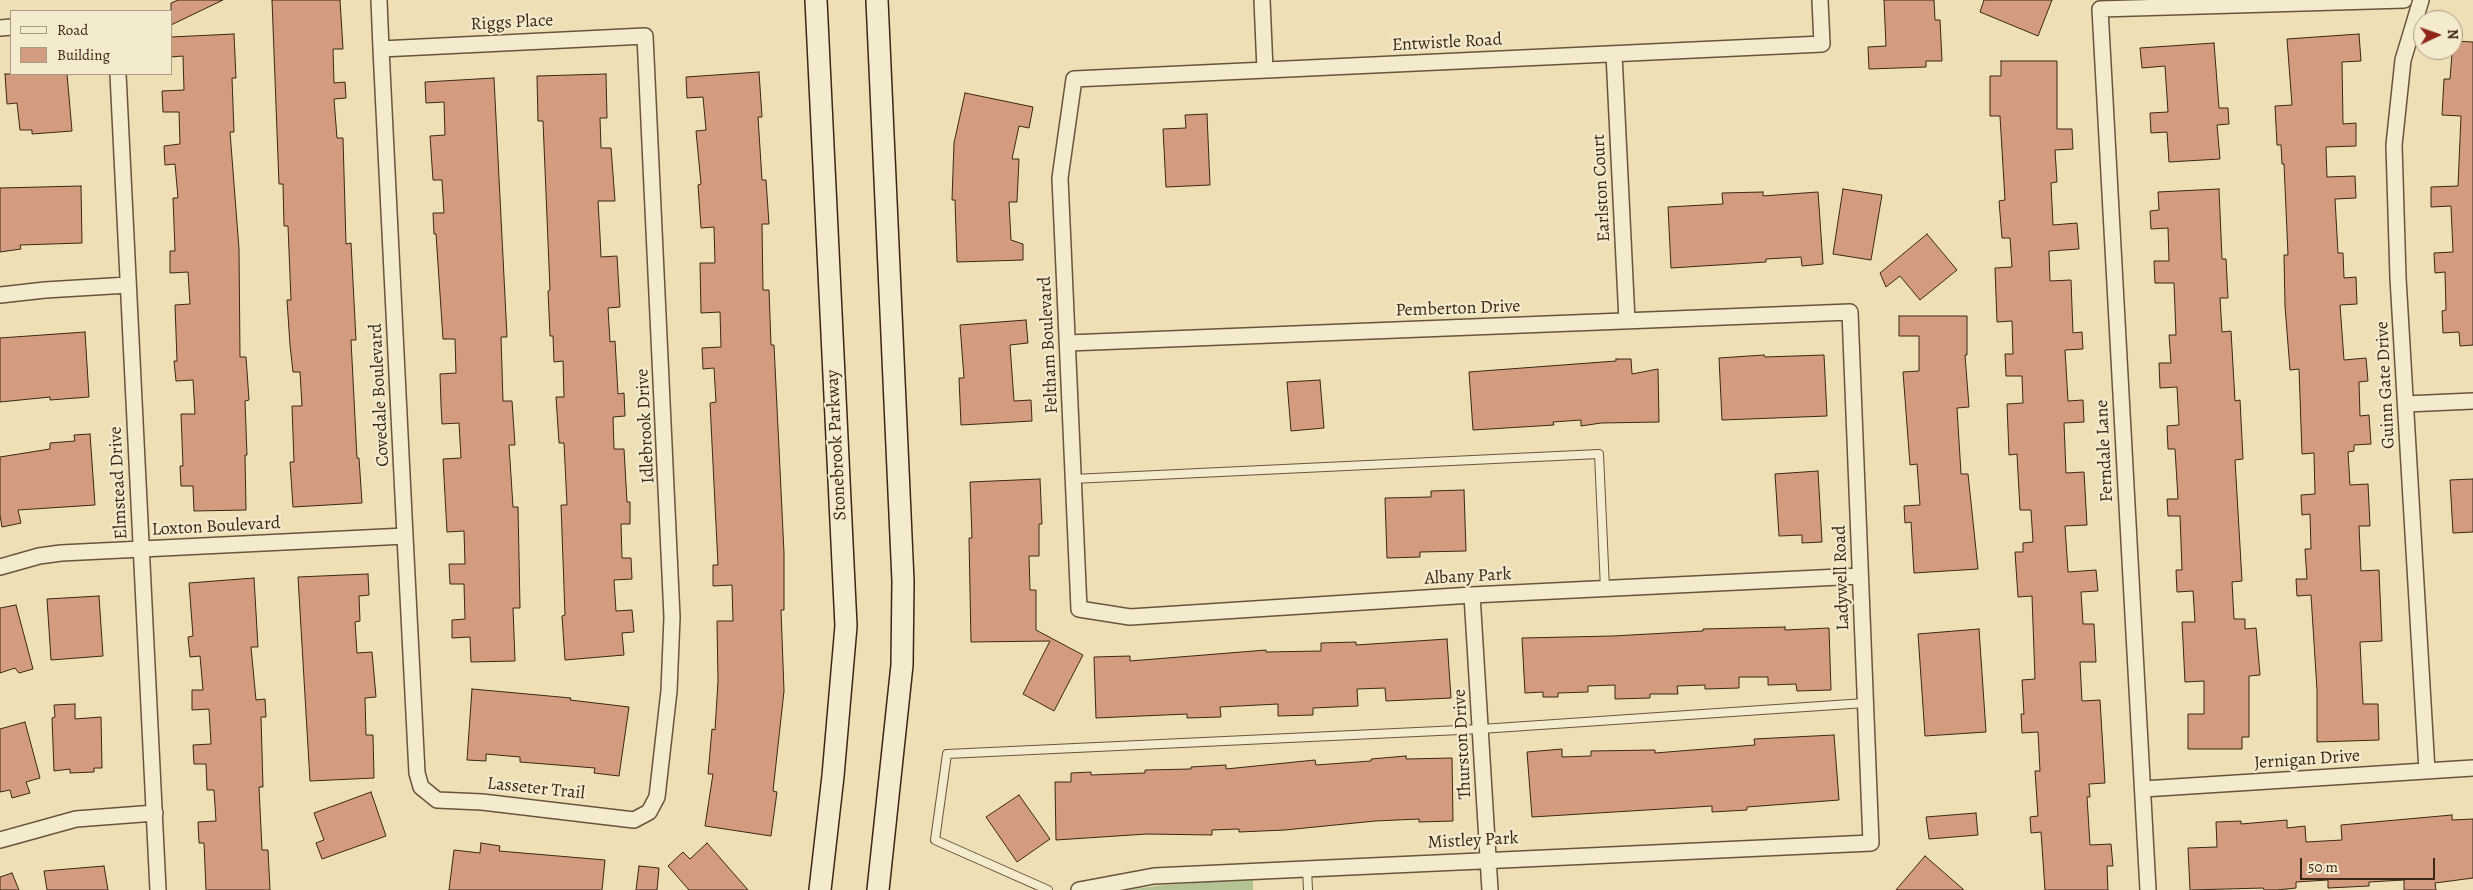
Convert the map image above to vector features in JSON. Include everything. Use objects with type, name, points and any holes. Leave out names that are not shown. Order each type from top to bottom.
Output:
[{"type":"main road","name":"Stonebrook Parkway","points":[[816,0],[846,626],[833,776],[820,890]]},
{"type":"main road","points":[[876,0],[903,581],[902,665],[878,890]]},
{"type":"street","name":"Covedale Boulevard","points":[[379,0],[417,773],[421,787]]},
{"type":"street","points":[[1262,0],[1265,70]]},
{"type":"street","name":"Entwistle Road","points":[[1074,80],[1822,44],[1820,0]]},
{"type":"street","name":"Ferndale Lane","points":[[2148,890],[2100,9],[2404,0]]},
{"type":"street","name":"Guinn Gate Drive","points":[[2422,0],[2403,60],[2394,145],[2406,404],[2427,771]]},
{"type":"street","name":"Riggs Place","points":[[381,49],[645,36]]},
{"type":"street","name":"Idlebrook Drive","points":[[645,36],[672,592],[670,667],[666,716],[657,797],[649,812]]},
{"type":"street","name":"Earlston Court","points":[[1614,54],[1627,321]]},
{"type":"street","name":"Elmstead Drive","points":[[118,75],[158,890]]},
{"type":"street","name":"Feltham Boulevard","points":[[1074,80],[1060,178],[1079,609]]},
{"type":"street","points":[[0,295],[45,290],[128,286]]},
{"type":"street","name":"Pemberton Drive","points":[[1068,343],[1850,312]]},
{"type":"street","name":"Ladywell Road","points":[[1850,312],[1871,843]]},
{"type":"street","points":[[2406,404],[2473,401]]},
{"type":"street","name":"Loxton Boulevard","points":[[0,567],[39,556],[61,553],[405,536]]},
{"type":"street","name":"Albany Park","points":[[1079,609],[1130,617],[1472,595],[1860,576]]},
{"type":"street","name":"Thurston Drive","points":[[1472,595],[1490,890]]},
{"type":"street","name":"Jernigan Drive","points":[[2142,789],[2473,768]]},
{"type":"street","name":"Lasseter Trail","points":[[421,787],[437,800],[491,803],[634,820],[649,812]]},
{"type":"street","points":[[0,840],[82,818],[154,813]]},
{"type":"street","name":"Mistley Park","points":[[1079,890],[1084,887],[1154,876],[1488,859],[1871,843]]},
{"type":"lane","points":[[1073,479],[1599,454],[1606,589]]},
{"type":"lane","points":[[1048,890],[935,840],[947,754],[1481,729],[1865,703]]},
{"type":"lane","points":[[1307,868],[1308,890]]},
{"type":"green space","points":[[1253,879],[1253,890],[1128,890],[1164,885]]},
{"type":"building","points":[[178,0],[223,0],[172,25],[171,3]]},
{"type":"building","points":[[272,0],[340,0],[343,49],[333,49],[334,83],[345,82],[346,98],[334,99],[337,138],[343,138],[346,244],[351,243],[356,340],[351,340],[357,458],[359,458],[362,503],[293,507],[290,462],[294,462],[292,406],[302,406],[300,372],[293,372],[290,345],[287,300],[291,300],[288,226],[284,226],[283,184],[279,184]]},
{"type":"building","points":[[1884,0],[1934,0],[1935,20],[1940,20],[1942,61],[1926,61],[1926,67],[1869,69],[1868,47],[1886,46]]},
{"type":"building","points":[[1984,0],[2052,0],[2038,36],[1980,12]]},
{"type":"building","points":[[234,34],[236,78],[232,78],[234,132],[230,132],[239,249],[240,357],[246,357],[249,400],[245,401],[247,455],[245,455],[246,510],[194,511],[193,486],[181,486],[180,466],[183,466],[181,414],[195,414],[193,380],[176,381],[174,361],[177,361],[175,305],[190,304],[188,272],[170,273],[170,251],[175,251],[173,198],[178,198],[175,164],[165,165],[164,146],[180,144],[179,112],[163,112],[162,91],[184,90],[183,56],[172,57],[172,37]]},
{"type":"building","points":[[2359,34],[2361,61],[2342,62],[2343,124],[2356,123],[2356,146],[2326,147],[2327,177],[2355,176],[2356,198],[2335,199],[2338,253],[2343,253],[2344,278],[2356,277],[2357,304],[2340,305],[2344,360],[2366,358],[2368,381],[2359,382],[2360,416],[2369,415],[2371,444],[2354,445],[2354,451],[2348,452],[2350,485],[2368,484],[2370,526],[2359,526],[2361,571],[2379,570],[2382,641],[2360,642],[2363,704],[2378,704],[2379,740],[2317,742],[2317,690],[2311,595],[2297,596],[2296,579],[2307,579],[2305,549],[2311,549],[2310,514],[2302,515],[2301,495],[2315,494],[2314,453],[2302,454],[2299,369],[2290,370],[2285,306],[2284,255],[2288,255],[2284,164],[2282,164],[2281,145],[2277,145],[2275,106],[2292,105],[2287,39]]},
{"type":"building","points":[[2463,42],[2473,42],[2473,345],[2460,346],[2459,332],[2443,333],[2442,311],[2446,310],[2445,272],[2435,273],[2434,253],[2453,252],[2451,206],[2431,207],[2431,187],[2458,186],[2461,116],[2442,115],[2444,79],[2450,79],[2452,60],[2463,60]]},
{"type":"building","points":[[2214,43],[2219,108],[2228,108],[2229,124],[2217,125],[2220,159],[2169,162],[2167,132],[2151,133],[2150,113],[2168,112],[2165,66],[2142,68],[2140,48]]},
{"type":"building","points":[[2001,61],[2057,61],[2057,129],[2072,129],[2073,149],[2055,150],[2057,182],[2051,183],[2053,225],[2077,223],[2079,249],[2049,251],[2050,281],[2071,280],[2073,333],[2082,332],[2083,349],[2065,350],[2068,401],[2083,400],[2084,422],[2064,423],[2066,473],[2084,472],[2087,525],[2065,526],[2068,572],[2096,570],[2098,591],[2081,592],[2083,624],[2094,624],[2096,662],[2080,662],[2082,701],[2100,700],[2105,783],[2089,784],[2090,797],[2087,797],[2090,845],[2111,844],[2113,866],[2107,866],[2108,890],[2045,890],[2041,832],[2031,833],[2030,817],[2038,816],[2035,771],[2040,771],[2038,732],[2022,733],[2021,714],[2024,714],[2022,680],[2035,679],[2032,596],[2018,597],[2015,552],[2023,552],[2023,543],[2033,542],[2031,510],[2020,510],[2017,454],[2009,455],[2007,404],[2023,403],[2022,376],[2006,376],[2005,354],[2013,354],[2012,321],[1997,322],[1995,268],[2012,267],[2010,238],[2002,238],[1999,201],[2005,200],[2000,116],[1990,116],[1990,76],[2001,76]]},
{"type":"building","points":[[759,72],[762,117],[758,117],[762,180],[766,180],[769,224],[762,224],[763,290],[769,290],[771,345],[774,345],[784,553],[784,610],[781,610],[784,691],[773,791],[777,792],[771,836],[705,826],[713,774],[708,774],[712,729],[715,730],[718,681],[717,621],[733,621],[732,585],[713,586],[713,565],[718,565],[710,403],[716,402],[714,368],[703,369],[702,348],[721,347],[720,312],[701,313],[700,263],[715,263],[714,227],[701,228],[698,185],[701,184],[696,131],[706,130],[703,97],[687,98],[686,77]]},
{"type":"building","points":[[5,74],[67,75],[72,131],[32,134],[32,130],[20,130],[17,103],[7,104]]},
{"type":"building","points":[[606,74],[607,118],[600,118],[601,148],[611,148],[615,201],[598,201],[601,257],[617,256],[620,307],[608,308],[610,342],[615,341],[618,394],[624,393],[625,416],[613,417],[614,449],[624,449],[627,502],[630,502],[630,524],[621,524],[622,558],[631,558],[632,579],[614,580],[616,611],[632,610],[634,632],[622,633],[624,655],[565,660],[562,616],[565,615],[561,505],[567,505],[564,443],[559,443],[556,397],[564,397],[563,361],[554,362],[553,336],[550,336],[543,121],[538,121],[537,76]]},
{"type":"building","points":[[494,78],[507,337],[501,337],[503,401],[512,401],[515,445],[509,445],[513,507],[518,507],[520,608],[513,608],[515,661],[471,662],[470,637],[452,638],[452,620],[465,619],[464,584],[450,584],[449,564],[465,564],[464,531],[447,532],[443,459],[461,458],[459,423],[442,424],[441,405],[440,374],[456,373],[455,339],[443,339],[433,213],[444,213],[442,180],[433,180],[430,136],[445,135],[444,102],[426,103],[425,82]]},
{"type":"building","points":[[965,93],[1033,107],[1029,128],[1019,126],[1012,159],[1019,159],[1017,202],[1009,202],[1011,240],[1023,244],[1023,260],[957,262],[955,200],[952,200],[954,143]]},
{"type":"building","points":[[1207,114],[1210,185],[1166,187],[1163,129],[1186,128],[1185,115]]},
{"type":"building","points":[[81,186],[82,243],[20,245],[21,249],[0,252],[0,188]]},
{"type":"building","points":[[1843,189],[1882,195],[1871,260],[1833,254]]},
{"type":"building","points":[[2219,189],[2222,259],[2226,259],[2228,298],[2220,298],[2222,332],[2231,331],[2235,401],[2240,400],[2243,459],[2235,460],[2242,581],[2232,582],[2234,619],[2245,619],[2245,629],[2256,628],[2260,675],[2249,676],[2249,737],[2242,737],[2242,749],[2188,749],[2188,714],[2204,714],[2204,681],[2185,682],[2182,622],[2195,622],[2193,591],[2177,592],[2176,570],[2182,570],[2180,516],[2168,516],[2167,499],[2178,499],[2175,449],[2168,449],[2167,426],[2179,425],[2177,387],[2160,388],[2159,363],[2171,363],[2169,335],[2176,335],[2174,283],[2155,283],[2154,261],[2169,261],[2168,228],[2151,229],[2150,211],[2159,210],[2158,192]]},
{"type":"building","points":[[1763,192],[1763,196],[1818,192],[1823,264],[1802,266],[1801,257],[1766,259],[1766,262],[1671,268],[1668,207],[1723,204],[1722,193]]},
{"type":"building","points":[[1927,234],[1957,270],[1920,300],[1900,276],[1886,287],[1880,273]]},
{"type":"building","points":[[1899,316],[1967,316],[1967,355],[1965,355],[1969,407],[1957,408],[1961,474],[1968,474],[1978,569],[1914,573],[1911,522],[1905,523],[1904,506],[1920,505],[1917,464],[1910,465],[1903,372],[1919,371],[1919,336],[1899,336]]},
{"type":"building","points":[[1026,320],[1028,343],[1010,345],[1014,401],[1031,400],[1032,421],[961,425],[959,378],[964,378],[960,325]]},
{"type":"building","points":[[85,332],[89,397],[50,400],[50,397],[0,402],[0,338]]},
{"type":"building","points":[[1764,355],[1765,357],[1824,355],[1827,416],[1722,420],[1719,358]]},
{"type":"building","points":[[1616,359],[1631,359],[1632,374],[1658,369],[1659,422],[1601,423],[1581,426],[1581,420],[1553,422],[1554,425],[1473,430],[1469,372],[1616,361]]},
{"type":"building","points":[[1320,380],[1324,428],[1291,431],[1287,382]]},
{"type":"building","points":[[90,434],[95,505],[18,510],[21,523],[2,527],[0,515],[0,457],[50,449],[50,443],[75,441],[74,435]]},
{"type":"building","points":[[1818,471],[1822,542],[1802,543],[1802,535],[1779,536],[1775,474]]},
{"type":"building","points":[[1040,479],[1042,524],[1039,524],[1039,556],[1029,556],[1030,590],[1036,590],[1036,630],[1083,655],[1054,711],[1023,694],[1050,641],[971,642],[969,538],[972,538],[970,482]]},
{"type":"building","points":[[2473,479],[2473,532],[2453,533],[2450,480]]},
{"type":"building","points":[[1464,490],[1466,551],[1420,552],[1420,557],[1387,558],[1385,498],[1431,497],[1431,491]]},
{"type":"building","points":[[368,574],[369,595],[359,596],[360,621],[355,622],[357,653],[372,652],[376,697],[365,698],[366,735],[373,735],[374,778],[310,781],[298,577]]},
{"type":"building","points":[[254,578],[258,647],[251,647],[256,700],[265,699],[266,717],[261,717],[263,787],[259,787],[262,850],[268,850],[270,890],[206,890],[204,843],[199,843],[198,822],[216,821],[214,790],[207,790],[206,764],[194,764],[193,745],[211,744],[209,709],[192,710],[192,690],[203,690],[200,656],[190,657],[188,637],[193,636],[189,583]]},
{"type":"building","points":[[99,596],[103,656],[51,660],[47,599]]},
{"type":"building","points":[[16,605],[33,669],[19,673],[15,668],[0,673],[0,608]]},
{"type":"building","points":[[1785,627],[1785,630],[1829,628],[1831,690],[1797,691],[1796,684],[1768,685],[1768,677],[1739,677],[1739,688],[1705,689],[1705,685],[1677,686],[1678,694],[1650,694],[1650,698],[1615,699],[1615,685],[1588,686],[1588,692],[1558,693],[1558,697],[1543,697],[1543,692],[1525,693],[1522,638],[1613,636],[1703,631],[1703,629]]},
{"type":"building","points":[[1979,629],[1986,732],[1925,736],[1918,634]]},
{"type":"building","points":[[1447,639],[1451,698],[1386,701],[1385,688],[1357,689],[1358,706],[1313,708],[1313,715],[1278,716],[1278,704],[1220,707],[1221,717],[1187,718],[1187,714],[1096,718],[1094,657],[1130,656],[1130,661],[1266,650],[1266,652],[1321,651],[1321,643],[1356,642],[1356,645]]},
{"type":"building","points":[[472,689],[571,698],[570,700],[629,707],[619,776],[594,773],[595,768],[520,762],[520,757],[486,754],[486,761],[467,760]]},
{"type":"building","points":[[75,704],[75,719],[101,717],[102,768],[94,768],[94,772],[70,773],[70,769],[54,771],[52,718],[55,717],[54,705]]},
{"type":"building","points":[[25,722],[40,778],[26,782],[30,793],[12,798],[10,790],[0,792],[0,729]]},
{"type":"building","points":[[1834,735],[1839,800],[1747,807],[1747,810],[1712,812],[1712,806],[1532,817],[1527,752],[1562,749],[1562,757],[1591,756],[1591,751],[1655,750],[1655,753],[1755,745],[1754,739]]},
{"type":"building","points":[[1406,756],[1406,759],[1452,758],[1453,821],[1419,822],[1419,819],[1375,821],[1285,830],[1239,832],[1239,829],[1212,830],[1212,835],[1147,834],[1056,840],[1055,782],[1071,782],[1071,773],[1091,772],[1091,775],[1145,773],[1145,770],[1191,769],[1191,767],[1226,765],[1226,769],[1315,760],[1316,765]]},
{"type":"building","points":[[371,792],[386,836],[322,859],[316,843],[324,840],[314,813]]},
{"type":"building","points":[[1019,795],[1050,839],[1017,862],[986,817]]},
{"type":"building","points":[[1976,813],[1978,835],[1929,839],[1926,817]]},
{"type":"building","points":[[2452,815],[2452,820],[2473,819],[2473,878],[2435,883],[2436,890],[2404,890],[2404,880],[2369,882],[2369,886],[2328,888],[2328,880],[2296,882],[2296,888],[2277,890],[2264,890],[2263,888],[2190,890],[2188,848],[2217,847],[2216,822],[2241,821],[2241,824],[2287,820],[2287,828],[2305,826],[2306,842],[2342,840],[2341,825]]},
{"type":"building","points":[[481,843],[500,846],[499,851],[605,860],[602,890],[449,890],[454,850],[480,853]]},
{"type":"building","points":[[707,843],[748,890],[689,890],[668,866],[683,852],[690,859]]},
{"type":"building","points":[[1925,856],[1964,890],[1896,890]]},
{"type":"building","points":[[104,866],[108,890],[47,890],[44,871]]},
{"type":"building","points":[[639,866],[659,868],[657,890],[636,890]]},
{"type":"building","points":[[12,873],[19,890],[0,890],[0,877]]}]
